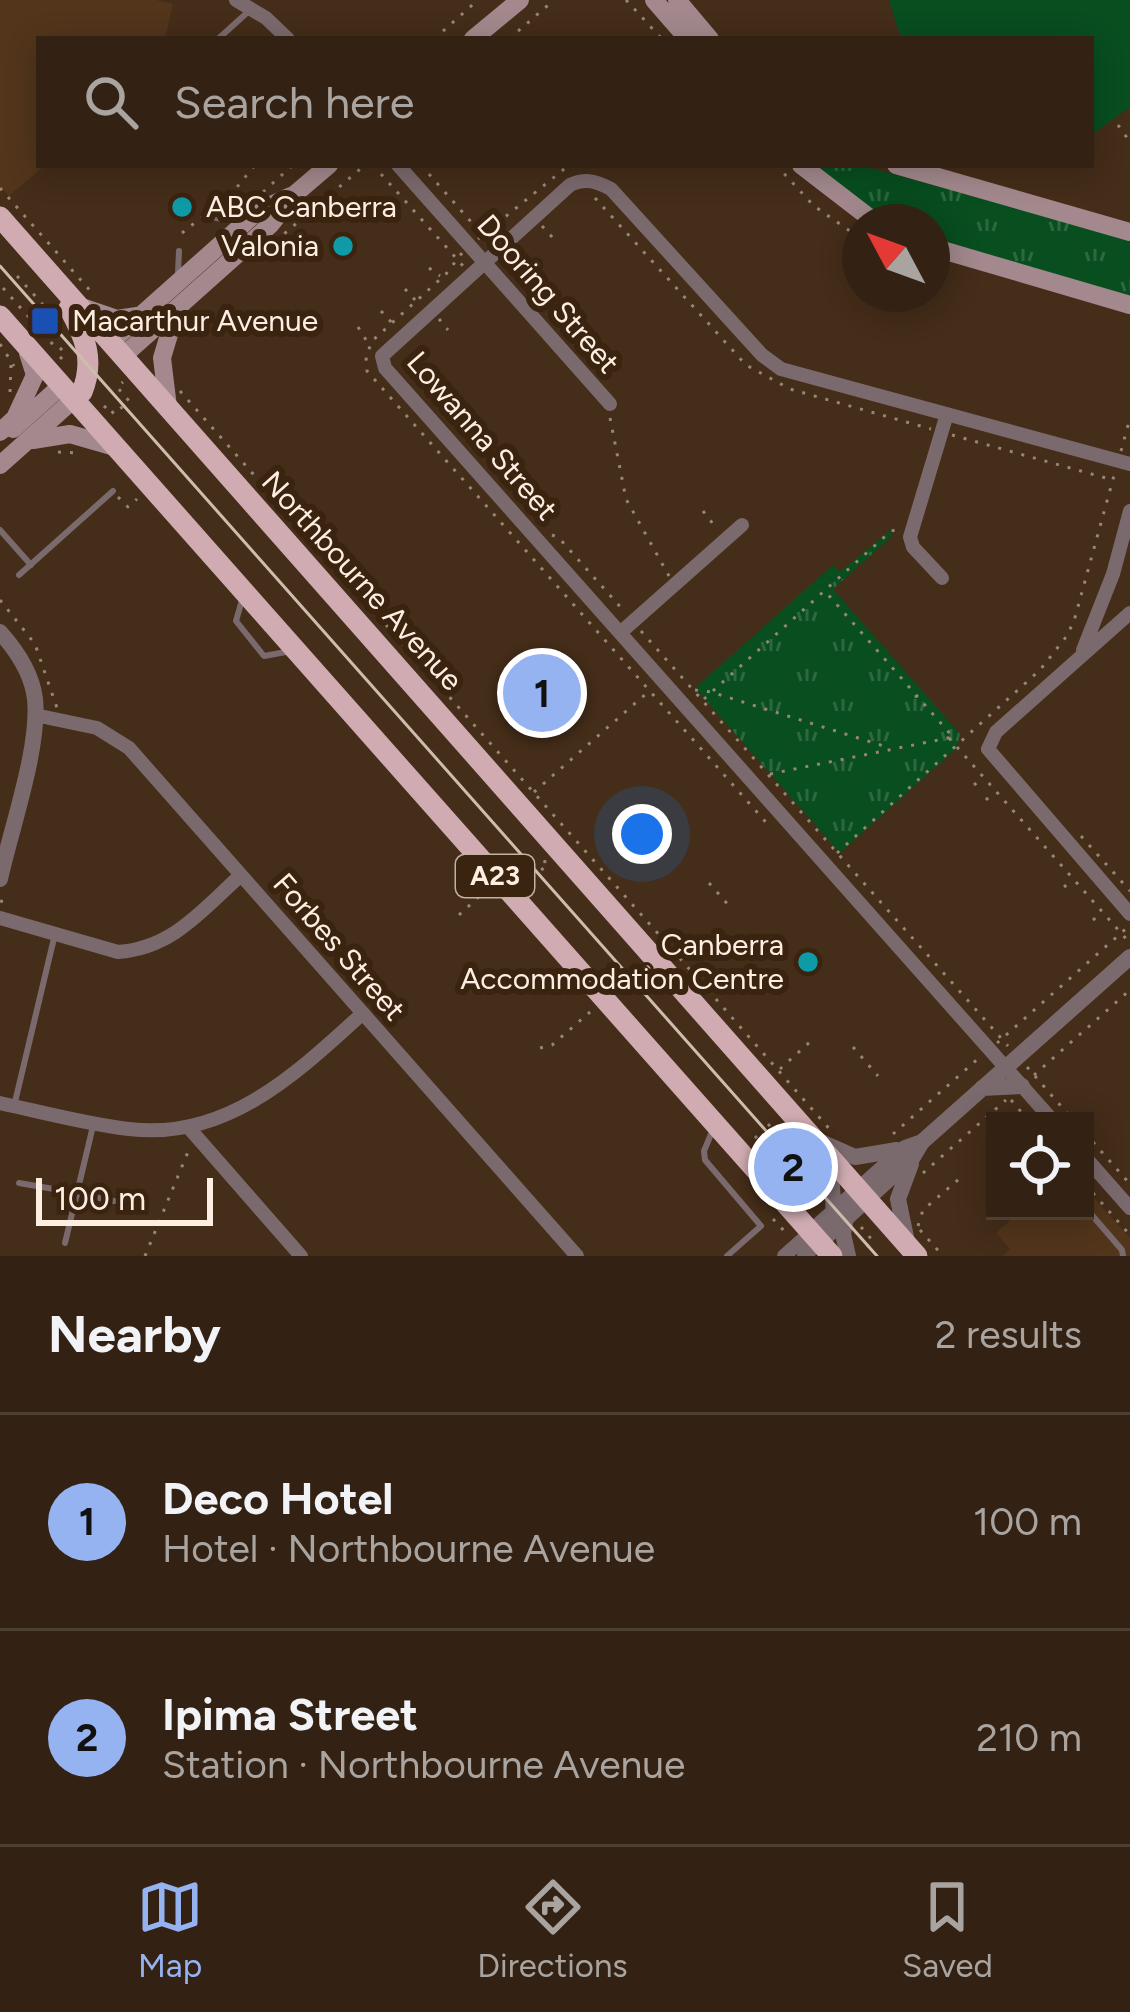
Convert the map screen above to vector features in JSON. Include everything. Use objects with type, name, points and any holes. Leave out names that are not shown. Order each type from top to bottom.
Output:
[{"type":"highway","name":"Northbourne Avenue","points":[[0,217],[117,349],[172,396],[558,848],[696,991],[791,1113],[822,1135],[853,1206],[914,1243]]},
{"type":"highway","points":[[48,271],[82,331],[89,361]]},
{"type":"highway","name":"A23","points":[[0,316],[9,340],[72,392],[814,1243]]},
{"type":"highway","points":[[72,392],[89,361],[117,349]]},
{"type":"highway","points":[[72,392],[117,349]]},
{"type":"main road","points":[[475,36],[508,0]]},
{"type":"main road","points":[[476,36],[520,0]]},
{"type":"main road","points":[[654,0],[685,36]]},
{"type":"main road","points":[[677,0],[707,36]]},
{"type":"main road","points":[[117,349],[177,308],[325,168]]},
{"type":"main road","points":[[804,168],[849,204]]},
{"type":"main road","points":[[906,168],[1130,232]]},
{"type":"main road","points":[[117,349],[143,313],[258,211],[295,194]]},
{"type":"main road","points":[[950,252],[1130,305]]},
{"type":"main road","points":[[79,306],[117,319],[143,313]]},
{"type":"main road","points":[[172,396],[162,358],[177,308]]},
{"type":"main road","points":[[0,436],[15,418],[34,375],[32,362],[9,340]]},
{"type":"main road","points":[[0,436],[72,392]]},
{"type":"main road","points":[[0,465],[72,392]]},
{"type":"main road","points":[[26,442],[70,434],[116,446]]},
{"type":"street","points":[[236,0],[284,36]]},
{"type":"street","name":"Dooring Street","points":[[401,168],[610,404]]},
{"type":"street","name":"Lowanna Street","points":[[1048,1112],[1028,1080],[620,633],[385,368],[382,356],[570,185],[597,182],[611,189],[770,363],[1124,463]]},
{"type":"street","points":[[942,578],[913,547],[910,537],[947,414]]},
{"type":"street","points":[[1081,655],[1113,574],[1130,511]]},
{"type":"street","points":[[620,633],[742,525]]},
{"type":"street","points":[[1121,541],[1130,566]]},
{"type":"street","points":[[1130,613],[996,732],[988,749],[1130,914]]},
{"type":"street","points":[[0,632],[25,666],[35,715],[0,879]]},
{"type":"street","name":"Forbes Street","points":[[35,715],[109,733],[129,748],[577,1256]]},
{"type":"street","points":[[0,918],[118,952],[153,947],[188,926],[241,875]]},
{"type":"street","points":[[784,1256],[814,1243],[908,1146],[982,1088],[1130,956]]},
{"type":"street","points":[[7,1104],[131,1130],[191,1136],[264,1096],[363,1013]]},
{"type":"street","points":[[982,1088],[1028,1080]]},
{"type":"street","points":[[791,1113],[853,1206]]},
{"type":"street","points":[[822,1135],[862,1157],[908,1146]]},
{"type":"street","points":[[191,1136],[301,1256]]},
{"type":"street","points":[[908,1146],[898,1199],[914,1243]]},
{"type":"street","points":[[1094,1167],[1130,1208]]},
{"type":"street","points":[[848,1256],[843,1234],[853,1206]]},
{"type":"lane","points":[[221,36],[252,9]]},
{"type":"lane","points":[[216,218],[247,221]]},
{"type":"lane","points":[[177,283],[179,251]]},
{"type":"lane","points":[[20,575],[113,491]]},
{"type":"lane","points":[[0,530],[31,565]]},
{"type":"lane","points":[[7,1104],[56,932]]},
{"type":"lane","points":[[696,991],[720,973]]},
{"type":"lane","points":[[65,1243],[94,1122]]},
{"type":"lane","points":[[715,1124],[705,1160],[761,1226],[727,1256]]},
{"type":"lane","points":[[19,1183],[114,1201]]},
{"type":"lane","points":[[1094,1217],[1126,1253]]},
{"type":"path","points":[[437,36],[478,0]]},
{"type":"path","points":[[512,36],[554,0]]},
{"type":"path","points":[[626,0],[659,36]]},
{"type":"path","points":[[1118,125],[1130,142]]},
{"type":"path","points":[[182,232],[233,192],[253,168]]},
{"type":"path","points":[[376,168],[457,258],[442,278],[378,335]]},
{"type":"path","points":[[424,168],[483,235],[565,168]]},
{"type":"path","points":[[779,168],[814,206],[842,225]]},
{"type":"path","points":[[585,186],[731,351],[790,389]]},
{"type":"path","points":[[0,188],[103,306]]},
{"type":"path","points":[[537,220],[553,238]]},
{"type":"path","points":[[429,268],[442,278]]},
{"type":"path","points":[[17,276],[59,322]]},
{"type":"path","points":[[2,287],[59,351]]},
{"type":"path","points":[[405,289],[416,301]]},
{"type":"path","points":[[381,311],[392,323]]},
{"type":"path","points":[[434,313],[448,330]]},
{"type":"path","points":[[358,327],[370,345]]},
{"type":"path","points":[[9,340],[9,410]]},
{"type":"path","points":[[370,376],[771,828]]},
{"type":"path","points":[[172,396],[534,792],[696,991],[778,1070],[822,1135]]},
{"type":"path","points":[[610,404],[626,499],[674,585]]},
{"type":"path","points":[[837,853],[1040,670],[1066,637],[1124,463],[1130,418]]},
{"type":"path","points":[[58,452],[78,453]]},
{"type":"path","points":[[113,491],[128,507],[137,499]]},
{"type":"path","points":[[703,511],[725,540]]},
{"type":"path","points":[[702,700],[891,531],[913,526]]},
{"type":"path","points":[[560,538],[837,853],[1011,1062],[1064,1112]]},
{"type":"path","points":[[825,591],[949,737]]},
{"type":"path","points":[[0,600],[34,644],[57,709]]},
{"type":"path","points":[[694,690],[892,749]]},
{"type":"path","points":[[534,792],[649,691]]},
{"type":"path","points":[[916,693],[917,706]]},
{"type":"path","points":[[949,737],[1130,943]]},
{"type":"path","points":[[768,774],[949,737]]},
{"type":"path","points":[[939,739],[950,753]]},
{"type":"path","points":[[956,747],[988,749]]},
{"type":"path","points":[[974,785],[983,777]]},
{"type":"path","points":[[986,800],[996,791]]},
{"type":"path","points":[[999,814],[1009,806]]},
{"type":"path","points":[[509,891],[522,880],[516,873],[524,878],[539,865],[544,871],[542,862],[558,848]]},
{"type":"path","points":[[1064,887],[1073,879]]},
{"type":"path","points":[[709,883],[730,908]]},
{"type":"path","points":[[459,915],[484,892]]},
{"type":"path","points":[[1093,920],[1102,912]]},
{"type":"path","points":[[908,1146],[976,1061],[1130,925]]},
{"type":"path","points":[[1028,1080],[1130,990]]},
{"type":"path","points":[[540,1048],[552,1046],[590,1012]]},
{"type":"path","points":[[778,1070],[811,1041]]},
{"type":"path","points":[[853,1047],[878,1076]]},
{"type":"path","points":[[992,1112],[1009,1097],[1022,1112]]},
{"type":"path","points":[[910,1184],[986,1117]]},
{"type":"path","points":[[767,1124],[800,1159]]},
{"type":"path","points":[[145,1256],[191,1136]]},
{"type":"path","points":[[755,1136],[808,1198]]},
{"type":"path","points":[[1094,1143],[1130,1184]]},
{"type":"path","points":[[801,1190],[815,1176]]},
{"type":"path","points":[[914,1243],[923,1210],[959,1179]]},
{"type":"path","points":[[1094,1194],[1130,1235]]},
{"type":"path","points":[[853,1206],[873,1241],[859,1255]]},
{"type":"path","points":[[906,1215],[914,1243],[943,1256]]},
{"type":"path","points":[[773,1219],[782,1234],[814,1243]]},
{"type":"shaded area","points":[[0,0],[156,0],[173,4],[166,36],[36,36],[36,168],[42,168],[9,196],[0,186]]},
{"type":"shaded area","points":[[1094,1198],[1130,1238],[1130,1256],[1003,1256],[1010,1249],[996,1233],[1011,1220],[1094,1220]]},
{"type":"green space","points":[[889,0],[1130,0],[1130,107],[1094,133],[1094,36],[900,36]]},
{"type":"green space","points":[[812,168],[872,168],[1130,240],[1130,296],[950,246],[950,204],[855,204]]},
{"type":"green space","points":[[892,529],[891,537],[833,589],[960,734],[956,749],[840,853],[695,688],[833,565],[840,572]]},
{"type":"tram line","points":[[0,266],[877,1256]]},
{"type":"place","name":"ABC Canberra","points":[[182,207]]},
{"type":"place","name":"Valonia","points":[[343,246]]},
{"type":"place","name":"Macarthur Avenue","points":[[45,321]]},
{"type":"place","name":"Deco Hotel","points":[[542,693]]},
{"type":"place","name":"Canberra Accommodation Centre","points":[[808,962]]},
{"type":"place","name":"Ipima Street","points":[[793,1167]]}]
